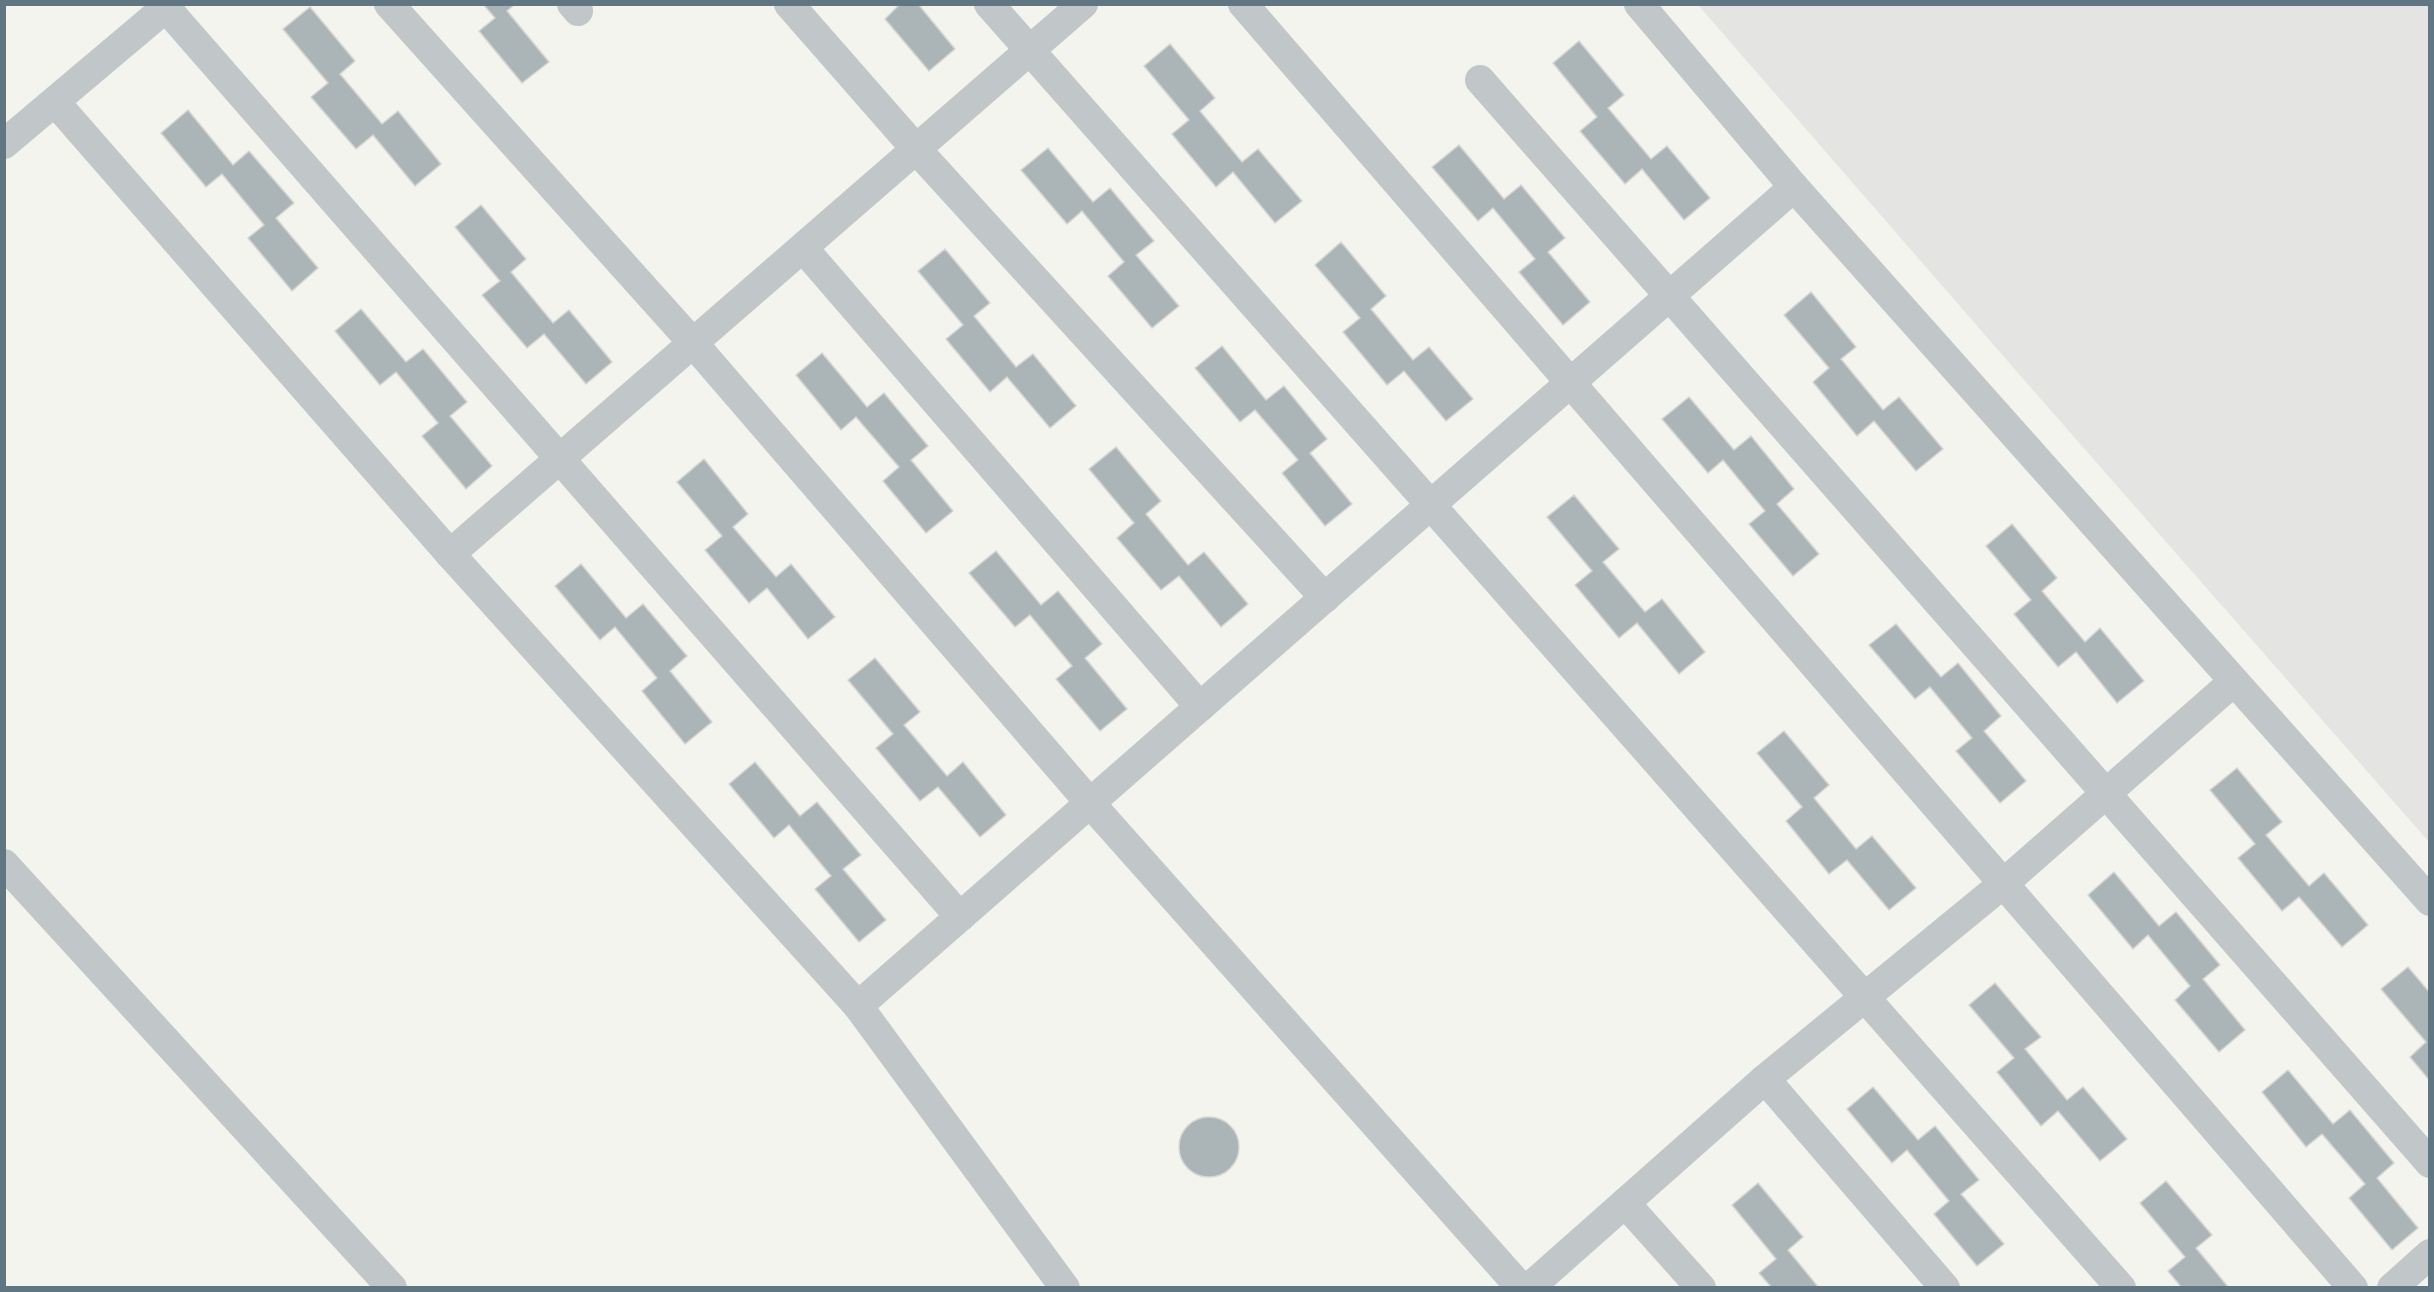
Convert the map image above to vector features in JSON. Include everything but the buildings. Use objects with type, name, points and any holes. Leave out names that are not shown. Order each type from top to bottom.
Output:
[{"type":"street","points":[[389,4],[693,343],[1090,803],[1521,1287]]},
{"type":"street","points":[[789,4],[916,149],[1325,598]]},
{"type":"street","points":[[988,4],[2121,1287]]},
{"type":"street","points":[[450,554],[1083,4]]},
{"type":"street","points":[[1243,4],[2353,1287]]},
{"type":"street","points":[[1639,4],[1794,187],[2430,901]]},
{"type":"street","points":[[4,144],[56,103],[168,6],[960,917]]},
{"type":"street","points":[[1480,80],[2430,1163]]},
{"type":"street","points":[[56,103],[450,554],[858,1006],[1065,1287]]},
{"type":"street","points":[[858,1006],[1794,187]]},
{"type":"street","points":[[802,248],[1200,707]]},
{"type":"street","points":[[1529,1287],[1766,1079],[2004,884],[2233,682]]},
{"type":"street","points":[[4,864],[390,1287]]},
{"type":"street","points":[[1766,1079],[1945,1287]]},
{"type":"street","points":[[1625,1203],[1701,1287]]},
{"type":"street","points":[[2392,1287],[2430,1254]]},
{"type":"shaded area","points":[[1698,5],[2429,5],[2429,842],[2018,373]]}]
